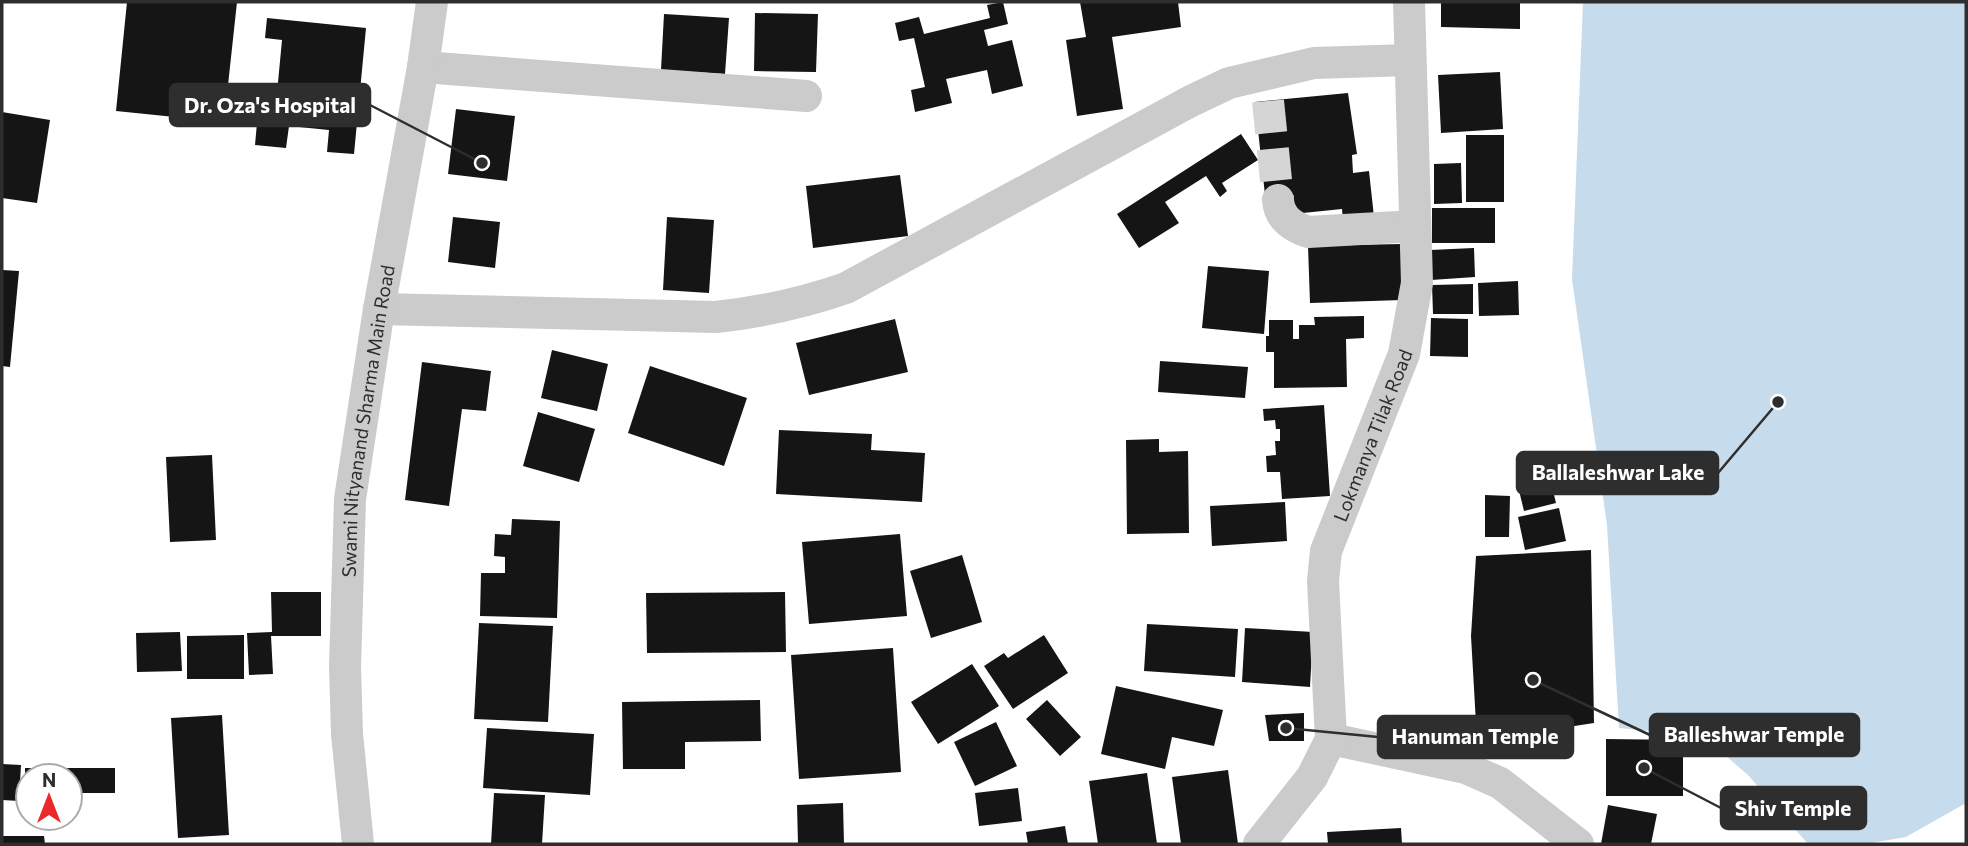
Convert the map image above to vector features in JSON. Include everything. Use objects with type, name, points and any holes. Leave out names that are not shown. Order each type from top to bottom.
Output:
[{"type":"street","name":"Swami Nityanand Sharma Main Road","points":[[358,844],[347,734],[345,681],[349,512],[379,309],[423,67],[432,2]]},
{"type":"street","name":"Lokmanya Tilak Road","points":[[1259,844],[1312,777],[1331,739],[1322,581],[1326,551],[1404,354],[1417,283],[1409,2]]},
{"type":"street","points":[[379,309],[716,317],[761,312],[802,303],[846,288],[1229,83],[1266,88],[1314,63],[1409,60]]},
{"type":"street","points":[[423,67],[806,96]]},
{"type":"street","points":[[1278,200],[1279,211],[1294,227],[1308,232],[1415,226]]},
{"type":"street","points":[[1331,739],[1466,768],[1500,783],[1578,844]]},
{"type":"water","points":[[1583,2],[1966,2],[1966,803],[1906,837],[1865,844],[1808,844],[1748,775],[1703,736],[1619,728],[1607,525],[1572,279]]},
{"type":"building","points":[[127,2],[237,2],[224,122],[116,111]]},
{"type":"building","points":[[1003,2],[1008,24],[984,30],[988,46],[1012,40],[1023,86],[992,94],[987,70],[946,79],[952,103],[915,112],[911,90],[925,87],[914,38],[899,41],[895,23],[919,17],[924,34],[990,18],[987,5]]},
{"type":"building","points":[[1080,2],[1178,2],[1181,27],[1112,37],[1123,109],[1077,116],[1066,40],[1086,37]]},
{"type":"building","points":[[1441,2],[1520,2],[1520,29],[1441,27]]},
{"type":"building","points":[[755,13],[818,14],[816,72],[754,71]]},
{"type":"building","points":[[664,14],[729,18],[725,74],[661,70]]},
{"type":"building","points":[[267,18],[366,28],[354,154],[327,152],[329,130],[289,126],[286,148],[255,145],[258,112],[275,114],[282,40],[265,38]]},
{"type":"building","points":[[1500,72],[1503,129],[1441,133],[1438,75]]},
{"type":"building","points":[[1348,93],[1357,154],[1352,155],[1353,173],[1369,171],[1374,217],[1343,220],[1342,209],[1293,214],[1265,195],[1255,102]]},
{"type":"building","points":[[456,109],[515,116],[507,181],[448,174]]},
{"type":"building","points":[[2,112],[50,120],[37,203],[2,198]]},
{"type":"building","points":[[1241,134],[1258,160],[1222,183],[1227,191],[1220,197],[1206,176],[1165,202],[1179,223],[1139,248],[1117,214]]},
{"type":"building","points":[[1466,135],[1504,135],[1504,202],[1466,202]]},
{"type":"building","points":[[1461,163],[1462,203],[1434,204],[1434,164]]},
{"type":"building","points":[[900,175],[908,236],[813,248],[806,186]]},
{"type":"building","points":[[1432,208],[1495,208],[1495,243],[1432,243]]},
{"type":"building","points":[[453,217],[500,222],[495,268],[448,262]]},
{"type":"building","points":[[667,217],[714,220],[709,293],[663,290]]},
{"type":"building","points":[[1401,244],[1402,300],[1310,303],[1308,246]]},
{"type":"building","points":[[1474,248],[1475,277],[1431,280],[1430,250]]},
{"type":"building","points":[[1208,266],[1269,271],[1264,334],[1202,328]]},
{"type":"building","points":[[2,270],[19,271],[10,367],[2,366]]},
{"type":"building","points":[[1518,281],[1519,315],[1479,316],[1478,283]]},
{"type":"building","points":[[1473,284],[1473,314],[1433,314],[1432,285]]},
{"type":"building","points":[[1364,316],[1364,338],[1346,339],[1347,387],[1274,388],[1274,352],[1266,352],[1269,320],[1293,320],[1293,339],[1299,339],[1299,325],[1315,325],[1314,317]]},
{"type":"building","points":[[1431,318],[1468,319],[1468,357],[1430,356]]},
{"type":"building","points":[[895,319],[908,372],[809,395],[796,343]]},
{"type":"building","points":[[552,350],[608,364],[597,411],[541,398]]},
{"type":"building","points":[[1160,361],[1248,367],[1245,398],[1158,392]]},
{"type":"building","points":[[422,362],[491,371],[486,411],[462,409],[449,506],[405,500]]},
{"type":"building","points":[[650,366],[747,398],[724,466],[628,433]]},
{"type":"building","points":[[1324,405],[1330,496],[1282,499],[1280,472],[1267,472],[1266,456],[1276,455],[1275,441],[1280,441],[1280,429],[1276,429],[1275,420],[1264,421],[1263,409]]},
{"type":"building","points":[[538,412],[595,429],[579,482],[523,466]]},
{"type":"building","points":[[779,430],[872,434],[871,450],[925,453],[922,502],[776,494]]},
{"type":"building","points":[[1159,439],[1159,452],[1188,451],[1189,533],[1127,534],[1126,440]]},
{"type":"building","points":[[212,455],[216,540],[170,542],[166,457]]},
{"type":"building","points":[[1548,470],[1556,503],[1524,511],[1516,478]]},
{"type":"building","points":[[1485,495],[1510,496],[1509,537],[1485,537]]},
{"type":"building","points":[[1285,502],[1287,541],[1212,546],[1210,506]]},
{"type":"building","points":[[1559,508],[1566,541],[1525,550],[1518,517]]},
{"type":"building","points":[[512,519],[560,521],[557,618],[480,616],[481,573],[505,573],[505,557],[494,556],[495,534],[511,535]]},
{"type":"building","points":[[900,534],[907,616],[809,624],[802,542]]},
{"type":"building","points":[[1591,550],[1594,723],[1477,741],[1471,636],[1476,556]]},
{"type":"building","points":[[962,555],[982,622],[931,638],[910,571]]},
{"type":"building","points":[[271,592],[321,592],[321,636],[271,636],[273,674],[249,675],[247,633],[272,632]]},
{"type":"building","points":[[785,592],[786,652],[647,653],[646,593]]},
{"type":"building","points":[[479,623],[553,626],[548,722],[474,719]]},
{"type":"building","points":[[1147,624],[1238,629],[1235,677],[1144,671]]},
{"type":"building","points":[[1245,628],[1313,632],[1310,687],[1242,682]]},
{"type":"building","points":[[180,632],[182,671],[137,672],[136,633]]},
{"type":"building","points":[[244,635],[244,679],[187,679],[187,636]]},
{"type":"building","points":[[1044,635],[1068,673],[1013,709],[984,666],[1004,653],[1008,658]]},
{"type":"building","points":[[893,648],[901,772],[799,779],[791,655]]},
{"type":"building","points":[[972,664],[999,706],[938,744],[911,702]]},
{"type":"building","points":[[1116,686],[1223,710],[1214,746],[1172,737],[1165,769],[1101,754]]},
{"type":"building","points":[[760,700],[761,741],[685,742],[685,769],[623,769],[622,702]]},
{"type":"building","points":[[1047,700],[1081,737],[1060,756],[1026,719]]},
{"type":"building","points":[[1304,713],[1304,741],[1269,741],[1265,715]]},
{"type":"building","points":[[222,715],[229,835],[178,838],[171,718]]},
{"type":"building","points":[[996,722],[1017,766],[975,786],[954,742]]},
{"type":"building","points":[[487,728],[594,734],[590,795],[483,788]]},
{"type":"building","points":[[1606,739],[1683,740],[1683,796],[1606,796]]},
{"type":"building","points":[[2,764],[14,765],[14,801],[2,800]]},
{"type":"building","points":[[84,768],[115,768],[115,793],[84,793]]},
{"type":"building","points":[[1228,770],[1238,844],[1181,844],[1172,777]]},
{"type":"building","points":[[1147,773],[1157,844],[1098,844],[1089,781]]},
{"type":"building","points":[[1018,788],[1022,821],[979,826],[975,793]]},
{"type":"building","points":[[494,793],[545,795],[542,844],[491,844]]},
{"type":"building","points":[[843,803],[844,844],[798,844],[797,805]]},
{"type":"building","points":[[1608,805],[1657,814],[1651,844],[1601,844]]},
{"type":"building","points":[[1065,826],[1068,844],[1028,844],[1026,832]]},
{"type":"building","points":[[1401,828],[1402,844],[1328,844],[1327,832]]},
{"type":"building","points":[[2,836],[44,836],[45,844],[2,844]]},
{"type":"tunnel","points":[[1268,101],[1278,200]]},
{"type":"place","name":"Dr. Oza's Hospital","points":[[482,163]]},
{"type":"place","name":"Ballaleshwar Lake","points":[[1778,402]]},
{"type":"place","name":"Balleshwar Temple","points":[[1533,680]]},
{"type":"place","name":"Hanuman Temple","points":[[1286,728]]},
{"type":"place","name":"Shiv Temple","points":[[1644,768]]}]
